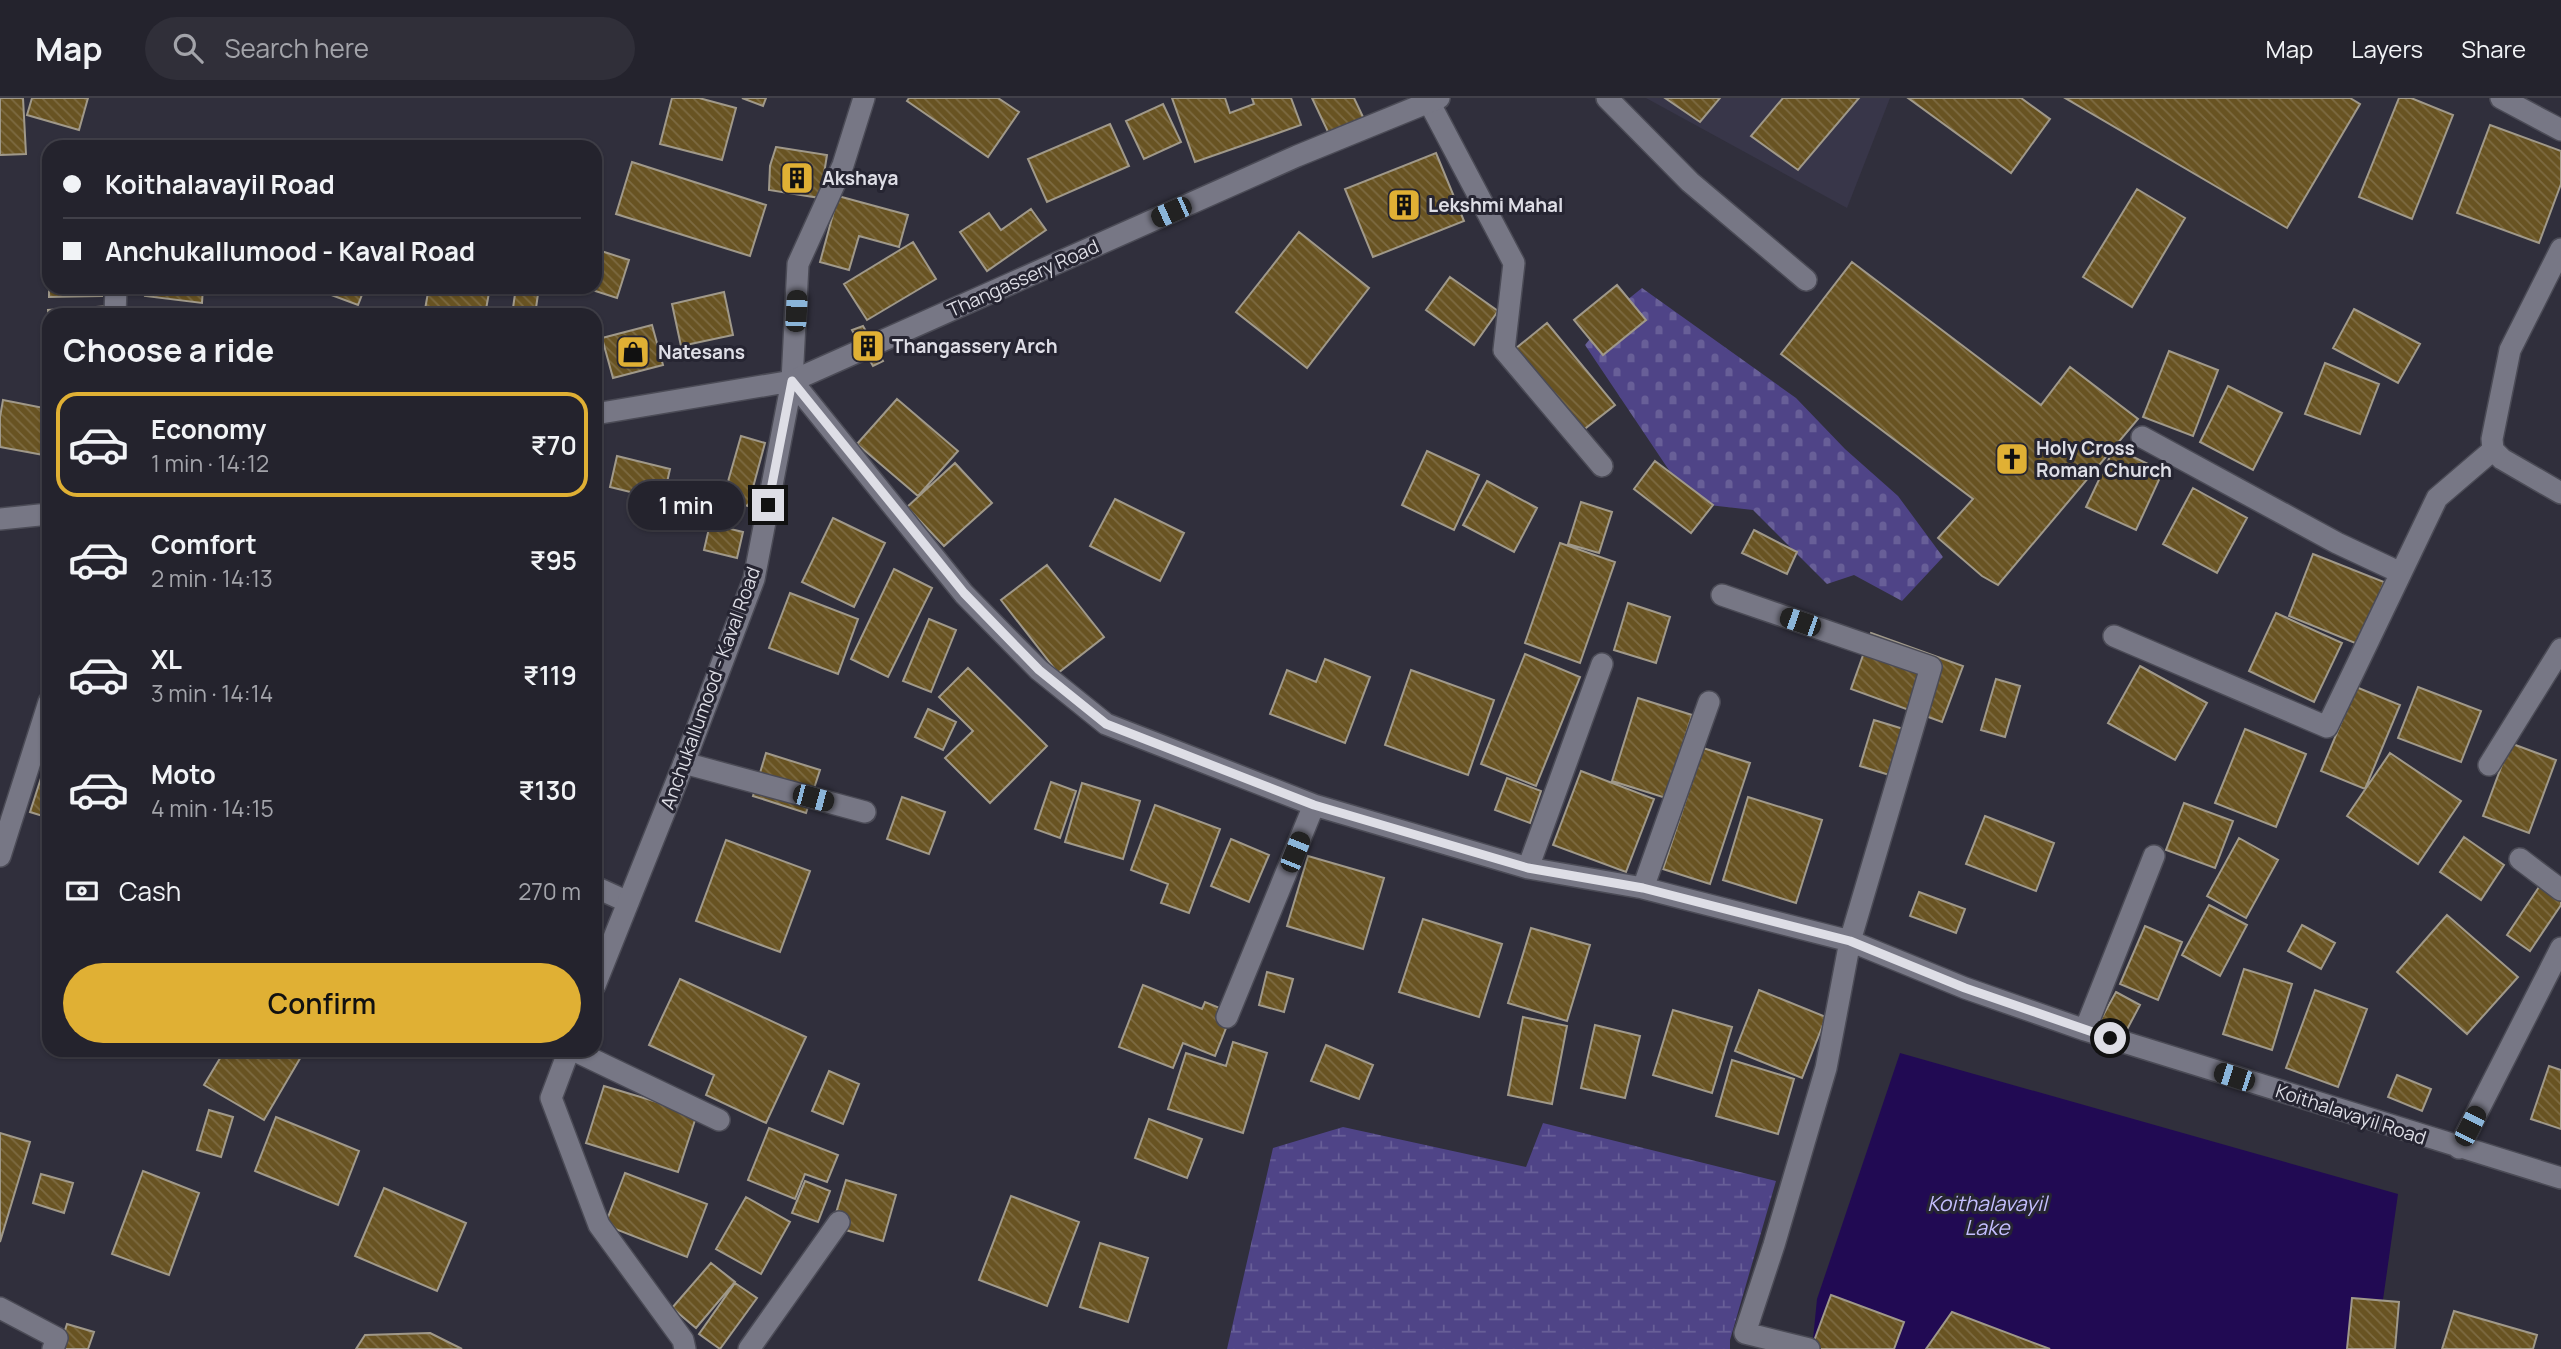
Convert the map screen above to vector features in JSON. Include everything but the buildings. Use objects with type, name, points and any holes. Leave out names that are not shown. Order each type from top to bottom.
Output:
[{"type":"street","name":"Anchukallumood - Kaval Road","points":[[602,967],[754,579],[792,381],[799,264],[843,165],[864,98]]},
{"type":"street","points":[[1607,98],[1690,182],[1806,280]]},
{"type":"street","points":[[2501,98],[2561,130]]},
{"type":"street","name":"Thangassery Road","points":[[602,413],[792,381],[1297,156],[1434,100]]},
{"type":"street","points":[[1434,100],[1514,263],[1504,350],[1602,466]]},
{"type":"street","points":[[2561,249],[2510,350],[2492,439],[2493,450],[2502,459],[2561,493]]},
{"type":"street","name":"Koithalavayil Road","points":[[792,381],[964,593],[1039,670],[1106,724],[1314,805],[1528,868],[1643,888],[1850,941],[1965,988],[2085,1030],[2561,1178]]},
{"type":"street","points":[[2142,437],[2337,543],[2401,573]]},
{"type":"street","points":[[2114,636],[2327,727],[2437,498],[2493,450]]},
{"type":"street","points":[[0,519],[42,515]]},
{"type":"street","points":[[1722,595],[1931,667],[1850,941],[1826,1068],[1747,1341],[1809,1349]]},
{"type":"street","points":[[2488,765],[2561,649]]},
{"type":"street","points":[[1528,868],[1602,664]]},
{"type":"street","points":[[1643,888],[1709,702]]},
{"type":"street","points":[[0,856],[42,724]]},
{"type":"street","points":[[684,763],[865,812]]},
{"type":"street","points":[[1227,1017],[1314,805]]},
{"type":"street","points":[[2085,1030],[2154,856]]},
{"type":"street","points":[[2520,859],[2561,890]]},
{"type":"street","points":[[602,890],[628,902]]},
{"type":"street","points":[[2459,1148],[2561,948]]},
{"type":"street","points":[[568,1057],[551,1098],[598,1225],[683,1340],[685,1349]]},
{"type":"street","points":[[586,1057],[719,1120]]},
{"type":"street","points":[[749,1349],[839,1222]]},
{"type":"street","points":[[0,1308],[57,1338],[53,1349]]},
{"type":"shaded area","points":[[1646,98],[1890,98],[1847,208]]},
{"type":"green space","points":[[1642,288],[1796,398],[1845,449],[1898,496],[1943,557],[1902,601],[1854,575],[1827,584],[1753,510],[1691,503],[1585,345],[1611,313]]},
{"type":"green space","points":[[1543,1123],[1776,1181],[1730,1340],[1730,1349],[1227,1349],[1273,1148],[1343,1127],[1526,1167]]},
{"type":"water","name":"Koithalavayil Lake","points":[[1900,1053],[2398,1194],[2376,1349],[1812,1349],[1817,1299]]},
{"type":"place","name":"Akshaya","points":[[797,178]]},
{"type":"place","name":"Lekshmi Mahal","points":[[1404,205]]},
{"type":"place","name":"Thangassery Arch","points":[[868,346]]},
{"type":"place","name":"Natesans","points":[[633,352]]},
{"type":"place","name":"Holy Cross Roman Church","points":[[2012,459]]},
{"type":"route","points":[[768,505],[792,381],[964,593],[1039,670],[1106,724],[1314,805],[1528,868],[1643,888],[1850,941],[1965,988],[2110,1038]]}]
